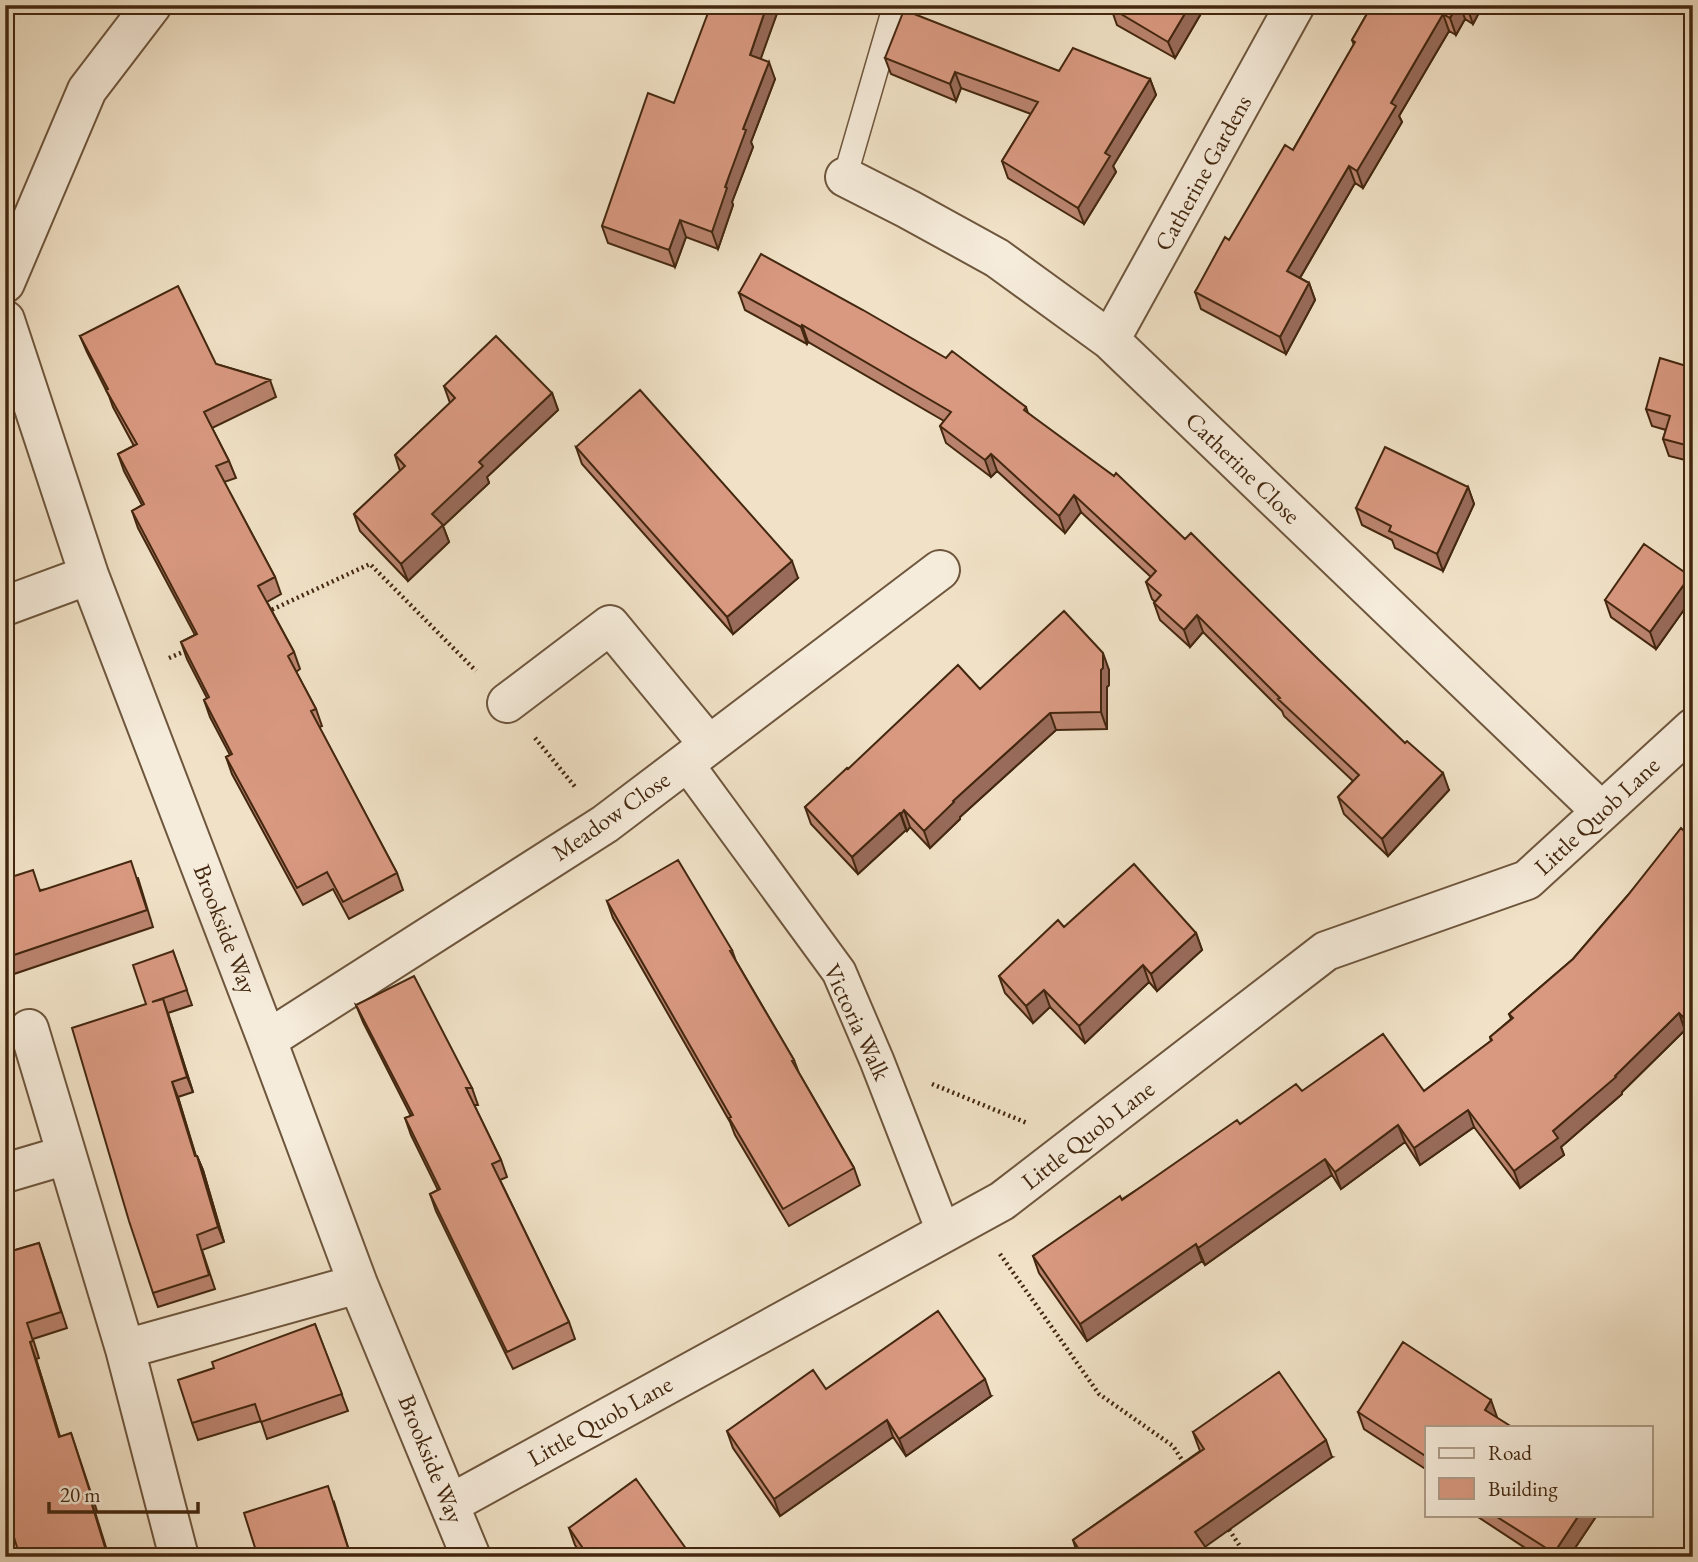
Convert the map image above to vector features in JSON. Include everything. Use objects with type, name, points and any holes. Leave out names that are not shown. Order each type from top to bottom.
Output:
[{"type":"street","points":[[5,284],[87,90],[152,5]]},
{"type":"street","name":"Catherine Gardens","points":[[1111,340],[1295,5]]},
{"type":"street","name":"Catherine Close","points":[[845,177],[908,208],[997,258],[1111,340],[1601,811]]},
{"type":"street","name":"Brookside Way","points":[[5,320],[89,575],[358,1284],[471,1557]]},
{"type":"street","name":"Meadow Close","points":[[267,1040],[605,824],[940,570]]},
{"type":"street","points":[[5,606],[89,575]]},
{"type":"street","points":[[507,703],[610,625],[698,754]]},
{"type":"street","name":"Little Quob Lane","points":[[450,1504],[1002,1201],[1326,951],[1527,880],[1693,728]]},
{"type":"street","name":"Victoria Walk","points":[[698,754],[839,972],[877,1061],[959,1225]]},
{"type":"street","points":[[29,1029],[125,1349],[179,1557]]},
{"type":"street","points":[[5,1173],[66,1155]]},
{"type":"street","points":[[125,1349],[358,1284]]},
{"type":"lane","points":[[845,177],[895,5]]},
{"type":"path","points":[[261,615],[370,564],[507,703],[605,824]]},
{"type":"path","points":[[128,678],[201,643]]},
{"type":"path","points":[[877,1061],[1076,1144]]},
{"type":"path","points":[[959,1225],[1099,1394],[1173,1446],[1188,1468]]},
{"type":"path","points":[[1225,1524],[1247,1557]]},
{"type":"building","points":[[711,5],[767,5],[750,55],[769,62],[743,129],[746,130],[712,232],[680,220],[669,250],[602,226],[648,93],[674,103]]},
{"type":"building","points":[[1112,5],[1190,5],[1168,42],[1111,8]]},
{"type":"building","points":[[1372,5],[1457,5],[1450,18],[1443,14],[1391,103],[1396,106],[1357,171],[1349,166],[1287,271],[1309,283],[1280,337],[1195,292],[1225,237],[1229,240],[1285,145],[1293,150],[1355,42],[1352,40]]},
{"type":"building","points":[[904,10],[1059,71],[1073,48],[1150,79],[1105,153],[1110,156],[1078,208],[1002,161],[1038,102],[955,72],[950,84],[885,58]]},
{"type":"building","points":[[761,254],[946,358],[952,351],[1026,407],[1024,410],[1114,476],[1116,473],[1185,539],[1191,533],[1405,743],[1407,741],[1443,773],[1382,839],[1338,797],[1359,775],[1278,699],[1280,698],[1197,615],[1184,630],[1154,603],[1161,595],[1146,582],[1156,571],[1074,495],[1059,516],[991,454],[985,460],[940,426],[951,412],[802,325],[801,327],[739,293]]},
{"type":"building","points":[[178,286],[216,364],[270,380],[204,412],[229,461],[216,466],[275,577],[258,586],[294,652],[288,656],[316,709],[311,711],[397,873],[343,902],[327,872],[297,888],[226,757],[232,754],[204,700],[209,697],[181,642],[197,634],[132,511],[144,504],[118,454],[137,444],[106,390],[108,389],[80,336]]},
{"type":"building","points":[[496,336],[552,393],[479,462],[483,466],[432,514],[443,525],[401,564],[354,514],[405,466],[395,455],[455,398],[444,386]]},
{"type":"building","points":[[1660,358],[1693,368],[1693,447],[1663,439],[1670,416],[1646,409]]},
{"type":"building","points":[[640,390],[792,561],[727,617],[576,447]]},
{"type":"building","points":[[1385,447],[1468,487],[1437,554],[1389,531],[1391,526],[1356,508]]},
{"type":"building","points":[[1644,544],[1690,576],[1650,632],[1605,600]]},
{"type":"building","points":[[1064,611],[1103,653],[1101,712],[1050,713],[924,831],[904,810],[852,857],[805,807],[958,665],[980,689]]},
{"type":"building","points":[[1693,820],[1693,1006],[1683,1017],[1679,1013],[1616,1077],[1553,1131],[1558,1138],[1514,1171],[1468,1110],[1414,1148],[1398,1125],[1335,1172],[1325,1159],[1198,1248],[1196,1244],[1080,1324],[1033,1256],[1120,1196],[1122,1200],[1237,1120],[1240,1124],[1296,1084],[1302,1091],[1383,1034],[1424,1091],[1492,1040],[1490,1037],[1513,1018],[1509,1014],[1573,959],[1681,828],[1684,831]]},
{"type":"building","points":[[678,860],[732,950],[730,951],[854,1168],[783,1209],[607,901]]},
{"type":"building","points":[[131,861],[147,910],[5,958],[5,879],[33,870],[40,891]]},
{"type":"building","points":[[1134,864],[1196,933],[1151,974],[1143,965],[1079,1026],[1044,990],[1026,1006],[999,976],[1058,920],[1064,927]]},
{"type":"building","points":[[173,951],[187,990],[152,1002],[163,999],[187,1077],[172,1082],[218,1227],[197,1235],[209,1275],[153,1293],[72,1028],[146,1004],[133,965]]},
{"type":"building","points":[[414,976],[472,1088],[466,1088],[501,1160],[492,1164],[569,1322],[507,1352],[430,1194],[440,1189],[405,1118],[413,1115],[356,1005]]},
{"type":"building","points":[[39,1243],[61,1312],[27,1323],[33,1341],[30,1342],[59,1437],[71,1433],[108,1557],[20,1557],[5,1508],[5,1253]]},
{"type":"building","points":[[938,1311],[985,1379],[899,1439],[887,1420],[774,1499],[727,1431],[813,1370],[826,1389]]},
{"type":"building","points":[[315,1324],[342,1394],[261,1422],[255,1404],[192,1423],[178,1380],[214,1368],[212,1362]]},
{"type":"building","points":[[1403,1342],[1491,1400],[1485,1410],[1510,1426],[1425,1426],[1425,1456],[1358,1412]]},
{"type":"building","points":[[1279,1372],[1326,1440],[1195,1532],[1206,1548],[1194,1557],[1072,1557],[1080,1551],[1073,1540],[1204,1449],[1193,1432]]},
{"type":"building","points":[[636,1479],[692,1557],[589,1557],[569,1528]]},
{"type":"building","points":[[328,1486],[351,1557],[279,1557],[277,1552],[258,1557],[244,1513]]},
{"type":"building","points":[[1496,1516],[1578,1516],[1554,1553]]}]
